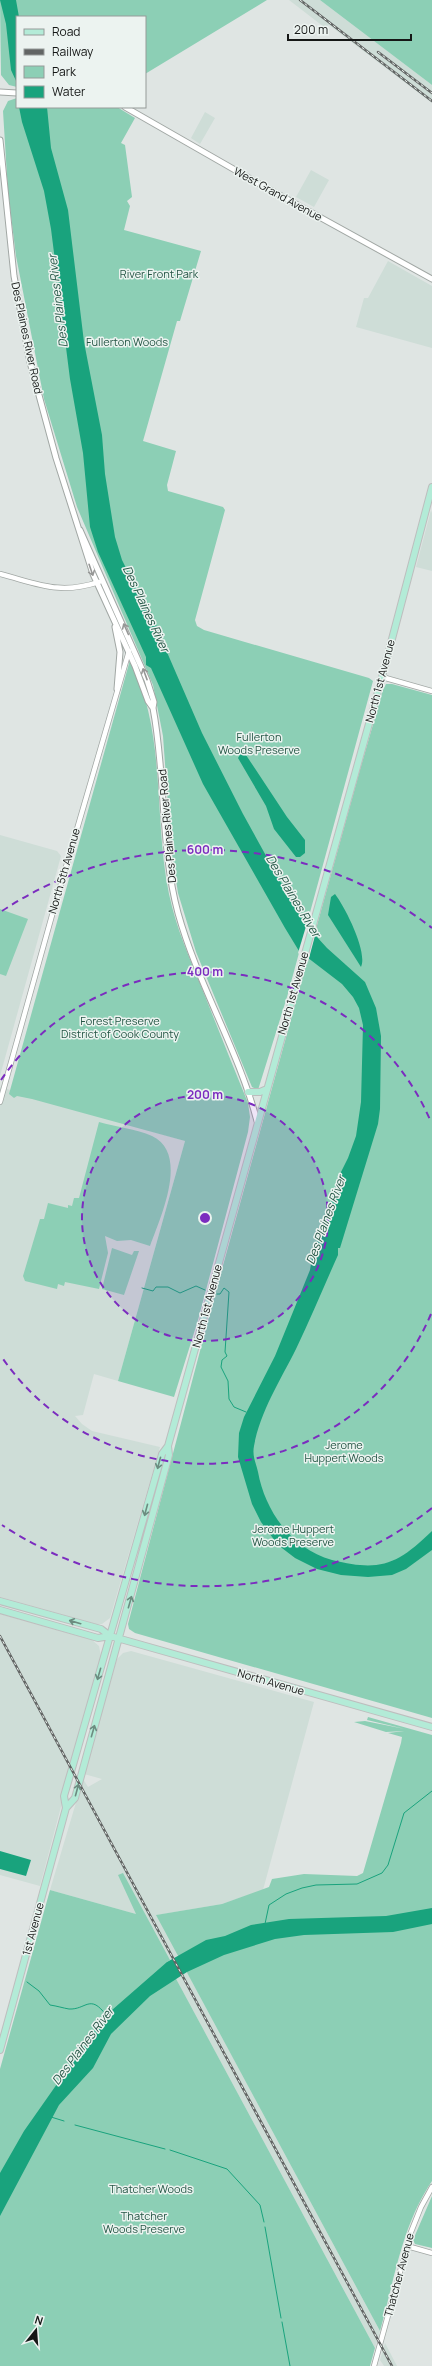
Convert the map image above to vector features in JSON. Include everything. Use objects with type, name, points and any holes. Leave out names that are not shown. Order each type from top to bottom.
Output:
[{"type":"main road","points":[[0,92],[16,93]]},
{"type":"main road","name":"West Grand Avenue","points":[[127,108],[256,182],[432,279]]},
{"type":"main road","name":"Des Plaines River Road","points":[[0,140],[14,276],[30,362],[56,458],[80,530],[132,642],[154,702],[153,708],[162,777],[168,860],[174,894],[188,944],[248,1092],[257,1121]]},
{"type":"main road","name":"North 1st Avenue","points":[[119,1639],[169,1456],[168,1446],[257,1121],[382,678],[432,487]]},
{"type":"main road","name":"Des Plaines River Road","points":[[80,530],[79,534],[96,583],[128,652],[148,701],[153,708]]},
{"type":"main road","points":[[113,619],[120,652],[117,688]]},
{"type":"main road","points":[[248,1092],[260,1092],[267,1089]]},
{"type":"main road","name":"North 1st Avenue","points":[[110,1636],[162,1454],[168,1446]]},
{"type":"main road","name":"North Avenue","points":[[0,1601],[101,1629],[110,1636],[119,1639],[432,1727]]},
{"type":"main road","name":"North Avenue","points":[[0,1610],[98,1638],[110,1636]]},
{"type":"main road","name":"1st Avenue","points":[[0,2050],[66,1808],[64,1796],[110,1636]]},
{"type":"main road","name":"1st Avenue","points":[[66,1808],[75,1798],[119,1639]]},
{"type":"street","points":[[430,494],[432,502]]},
{"type":"street","points":[[0,574],[63,589],[78,588],[104,581]]},
{"type":"street","name":"North 5th Avenue","points":[[0,1102],[117,688],[132,642]]},
{"type":"street","points":[[382,678],[432,692]]},
{"type":"street","name":"Thatcher Avenue","points":[[374,2366],[417,2215],[432,2187]]},
{"type":"street","points":[[407,2246],[432,2252]]},
{"type":"shaded area","points":[[289,0],[320,0],[432,85],[432,103],[329,25],[324,27]]},
{"type":"shaded area","points":[[205,112],[215,118],[200,144],[191,138]]},
{"type":"shaded area","points":[[311,170],[329,180],[314,207],[296,197]]},
{"type":"shaded area","points":[[388,261],[432,286],[432,348],[356,327],[364,298],[368,298]]},
{"type":"shaded area","points":[[431,510],[432,513],[432,571],[416,567]]},
{"type":"shaded area","points":[[0,835],[57,851],[61,856],[0,1076]]},
{"type":"shaded area","points":[[0,1087],[185,1141],[118,1381],[94,1374],[83,1415],[75,1416],[82,1424],[92,1431],[160,1447],[110,1618],[102,1624],[96,1624],[0,1597]]},
{"type":"shaded area","points":[[0,1614],[92,1640],[99,1646],[101,1656],[40,1886],[0,1875]]},
{"type":"shaded area","points":[[131,1651],[314,1702],[263,1890],[222,1904],[157,1915],[178,1955],[167,1962],[143,1916],[50,1890],[83,1779],[88,1787],[102,1779],[84,1774],[117,1659],[123,1653]]},
{"type":"shaded area","points":[[187,1972],[380,2331],[375,2348],[176,1979]]},
{"type":"shaded area","points":[[385,2343],[397,2366],[384,2366],[380,2360]]},
{"type":"green space","points":[[0,0],[267,0],[146,73],[146,16],[16,16],[16,87],[9,85],[1,75]]},
{"type":"green space","points":[[320,0],[432,0],[432,85]]},
{"type":"green space","name":"Fullerton Woods Preserve","points":[[16,98],[16,108],[119,108],[135,118],[121,143],[125,145],[132,197],[127,201],[130,206],[124,230],[201,251],[180,321],[177,321],[143,441],[176,451],[167,485],[168,491],[223,507],[225,510],[195,620],[197,626],[204,630],[369,678],[373,681],[287,997],[258,1090],[252,1087],[196,952],[178,893],[171,847],[163,736],[153,685],[77,507],[44,399],[16,256],[8,192],[3,111],[8,101]]},
{"type":"green space","name":"Forest Preserve District of Cook County","points":[[130,660],[142,688],[149,716],[157,775],[164,865],[172,907],[188,955],[248,1103],[250,1117],[248,1132],[198,1320],[174,1397],[118,1381],[185,1141],[32,1099],[17,1096],[14,1098],[9,1094]]},
{"type":"green space","name":"Jerome Huppert Woods Preserve","points":[[386,684],[392,684],[432,695],[432,1718],[135,1633],[129,1629],[128,1624],[214,1298],[361,766]]},
{"type":"green space","points":[[0,909],[28,919],[6,976],[0,974]]},
{"type":"green space","points":[[99,1122],[152,1136],[163,1145],[169,1157],[171,1171],[169,1187],[160,1220],[150,1246],[131,1240],[117,1241],[105,1236],[108,1253],[99,1289],[65,1282],[64,1286],[58,1284],[57,1289],[25,1281],[23,1276],[40,1219],[44,1219],[48,1203],[68,1208],[68,1205],[72,1206],[74,1198],[79,1198]]},
{"type":"green space","points":[[112,1248],[132,1255],[134,1251],[139,1251],[124,1295],[102,1289]]},
{"type":"green space","points":[[368,1717],[432,1735],[432,2181],[413,2216],[406,2235],[380,2331],[156,1915],[222,1904],[269,1887],[272,1879],[304,1874],[357,1876],[363,1873],[401,1743],[402,1737],[388,1733],[404,1731],[386,1732],[354,1722],[365,1721],[405,1729],[367,1720]]},
{"type":"green space","name":"Thatcher Woods","points":[[123,1873],[170,1960],[167,1962],[375,2348],[370,2366],[0,2366],[0,2069],[50,1890],[136,1914],[118,1875]]},
{"type":"green space","points":[[432,2196],[432,2248],[415,2244],[413,2240]]},
{"type":"water","points":[[0,0],[16,0],[19,16],[16,16],[16,81],[11,70],[6,24]]},
{"type":"water","name":"Des Plaines River","points":[[19,108],[47,108],[51,148],[68,210],[84,342],[102,435],[105,474],[115,537],[122,560],[143,602],[150,609],[202,733],[243,814],[296,910],[306,925],[327,948],[365,982],[376,1008],[381,1036],[380,1109],[378,1124],[340,1248],[338,1248],[338,1255],[302,1337],[266,1408],[257,1433],[254,1446],[254,1459],[267,1501],[274,1514],[293,1538],[318,1555],[349,1564],[376,1565],[387,1563],[408,1552],[432,1531],[432,1550],[406,1569],[392,1575],[368,1577],[341,1575],[317,1569],[295,1558],[278,1545],[261,1522],[252,1504],[238,1457],[239,1433],[244,1417],[275,1356],[310,1270],[314,1245],[324,1230],[337,1180],[348,1158],[356,1136],[361,1102],[363,1025],[359,1008],[353,997],[342,984],[299,951],[203,784],[151,668],[146,665],[146,657],[98,552],[90,527],[83,453],[70,379],[51,229],[44,191],[22,122]]},
{"type":"water","points":[[241,753],[246,755],[287,817],[305,840],[305,853],[300,857],[296,857],[274,829],[266,806],[238,758]]},
{"type":"water","points":[[335,894],[349,919],[358,941],[361,951],[361,967],[328,915],[331,897]]},
{"type":"water","points":[[0,1851],[31,1860],[26,1876],[0,1869]]},
{"type":"water","points":[[432,1908],[432,1924],[393,1932],[304,1935],[275,1939],[224,1955],[187,1972],[150,1996],[111,2034],[93,2068],[59,2105],[0,2216],[0,2173],[24,2131],[104,2017],[167,1962],[206,1940],[225,1936],[251,1925],[289,1919],[386,1916]]},
{"type":"pier","points":[[307,923],[316,932],[308,962],[298,953]]},
{"type":"waterway","points":[[142,1288],[153,1291],[156,1287],[168,1287],[180,1293],[196,1286],[205,1290]]},
{"type":"waterway","points":[[217,1294],[220,1294],[224,1288],[229,1292],[225,1352],[227,1356],[222,1360],[221,1367],[228,1381],[229,1399],[234,1407],[246,1412]]},
{"type":"waterway","points":[[265,1924],[269,1905],[286,1894],[316,1885],[357,1884],[382,1873],[388,1865],[404,1813],[432,1791]]},
{"type":"waterway","name":"Des Plaines River","points":[[27,1982],[39,1991],[50,2005],[75,2009],[92,2004],[101,2008],[106,2015]]},
{"type":"waterway","points":[[51,2117],[64,2121]]},
{"type":"waterway","points":[[75,2125],[165,2149]]},
{"type":"waterway","points":[[170,2150],[227,2169],[260,2205],[264,2222]]},
{"type":"waterway","points":[[265,2227],[281,2318]]},
{"type":"waterway","points":[[282,2322],[290,2366]]},
{"type":"railway","points":[[300,0],[432,101]]},
{"type":"railway","points":[[378,52],[432,93]]},
{"type":"railway","points":[[0,1636],[392,2366]]},
{"type":"park label","name":"River Front Park","points":[[159,274]]},
{"type":"park label","name":"Fullerton Woods","points":[[127,342]]},
{"type":"park label","name":"Jerome Huppert Woods","points":[[344,1451]]},
{"type":"park label","name":"Thatcher Woods Preserve","points":[[144,2222]]}]
